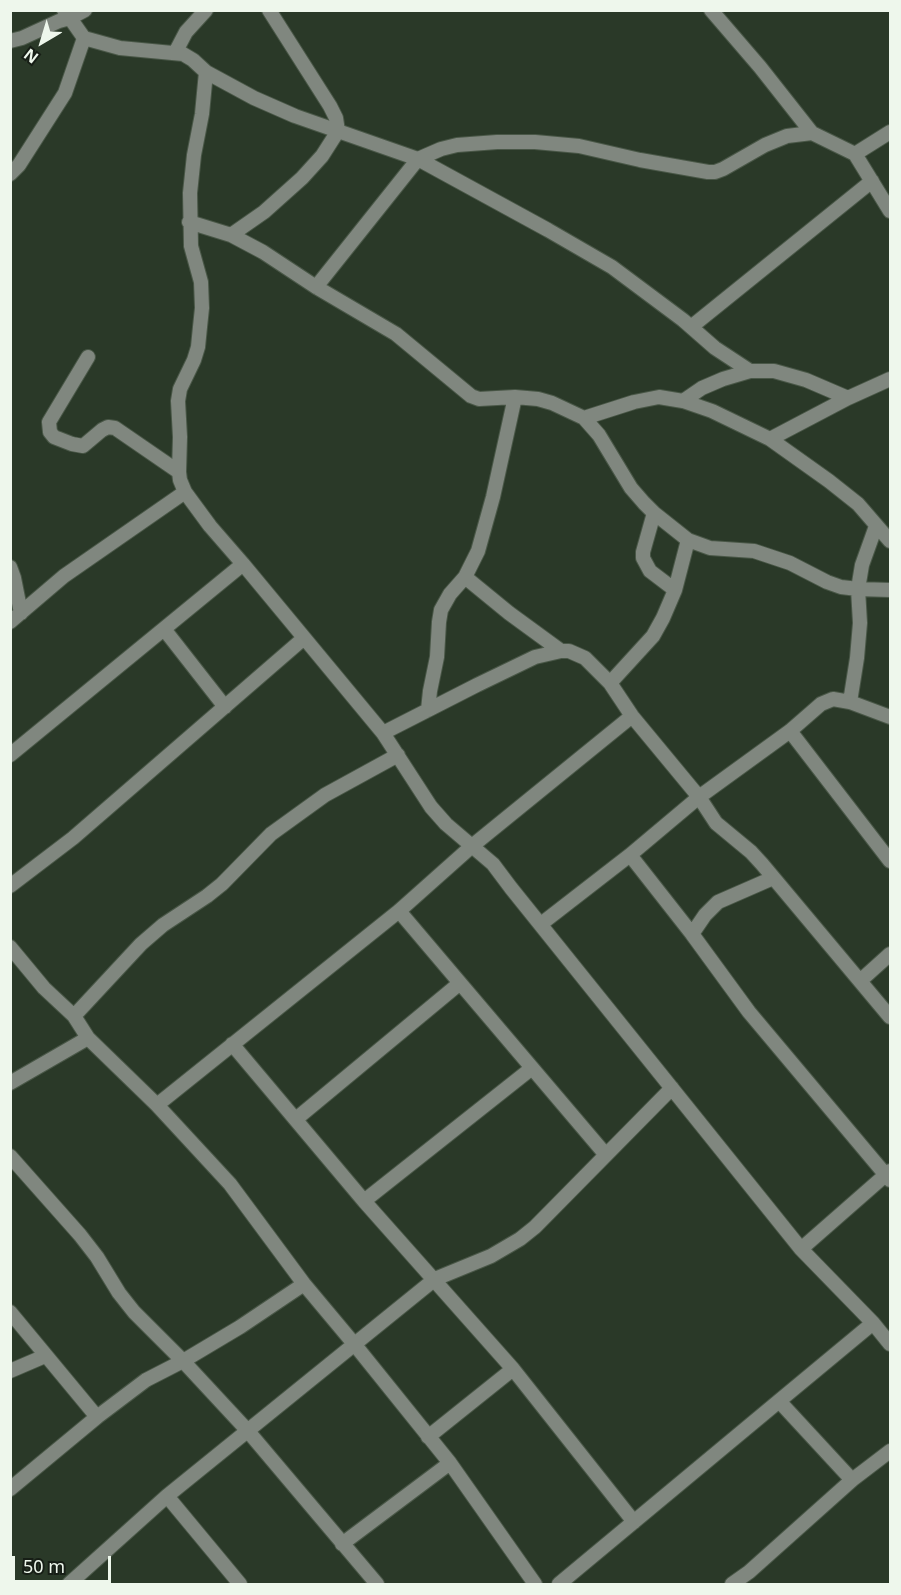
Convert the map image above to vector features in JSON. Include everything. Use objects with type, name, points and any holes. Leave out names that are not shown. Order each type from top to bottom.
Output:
[{"type":"street","points":[[10,41],[59,21],[67,14],[85,10]]},
{"type":"street","points":[[175,53],[186,32],[206,10]]},
{"type":"street","points":[[231,235],[264,212],[302,178],[322,156],[338,131],[336,118],[330,106],[268,10]]},
{"type":"street","points":[[711,10],[812,133],[855,154],[891,211]]},
{"type":"street","points":[[67,14],[84,38],[120,48],[188,56],[206,72],[295,117],[418,159],[612,267],[715,348],[750,371]]},
{"type":"street","points":[[10,174],[19,165],[65,93],[84,38]]},
{"type":"street","points":[[206,72],[202,114],[194,155],[189,222],[191,246],[201,282],[202,308],[198,346],[180,389],[177,410],[180,437],[179,472],[185,492],[210,526],[383,733],[431,807],[446,824],[493,864],[801,1249],[891,1344]]},
{"type":"street","points":[[855,154],[891,132]]},
{"type":"street","points":[[316,287],[418,159],[441,149],[457,145],[497,142],[535,142],[579,146],[640,160],[714,172],[787,136],[812,133]]},
{"type":"street","points":[[691,327],[872,181]]},
{"type":"street","points":[[189,222],[231,235],[263,252],[316,287],[396,334],[471,396],[479,399],[515,397],[538,399],[584,418],[599,435],[631,488],[654,513],[688,540],[710,548],[754,550],[841,586],[891,590]]},
{"type":"street","points":[[88,357],[49,422],[50,432],[54,437],[83,446],[102,430],[108,427],[115,428],[179,472]]},
{"type":"street","points":[[683,401],[702,388],[750,371],[774,371],[806,380],[848,398]]},
{"type":"street","points":[[770,439],[848,398],[891,379]]},
{"type":"street","points":[[428,710],[437,657],[441,610],[450,594],[465,578],[478,551],[515,397]]},
{"type":"street","points":[[584,418],[649,398],[683,401],[712,411],[770,439],[844,492],[858,504],[891,542]]},
{"type":"street","points":[[16,618],[64,576],[185,492]]},
{"type":"street","points":[[654,513],[643,558],[650,571],[675,590]]},
{"type":"street","points":[[850,702],[860,623],[858,589],[862,566],[876,526]]},
{"type":"street","points":[[610,683],[653,636],[663,618],[675,590],[688,540]]},
{"type":"street","points":[[10,755],[243,564]]},
{"type":"street","points":[[10,567],[14,578],[16,618]]},
{"type":"street","points":[[465,578],[561,651]]},
{"type":"street","points":[[164,629],[225,707]]},
{"type":"street","points":[[10,886],[73,838],[304,638]]},
{"type":"street","points":[[383,733],[536,657],[569,651],[585,658],[610,683],[632,716],[699,798],[716,823],[751,852],[891,1017]]},
{"type":"street","points":[[541,924],[827,700],[837,699],[850,702],[891,717]]},
{"type":"street","points":[[157,1105],[399,911],[472,846],[632,716]]},
{"type":"street","points":[[790,731],[891,861]]},
{"type":"street","points":[[74,1016],[141,944],[163,925],[222,884],[271,834],[325,795],[398,755]]},
{"type":"street","points":[[630,855],[749,1012],[889,1175],[801,1249]]},
{"type":"street","points":[[692,934],[705,915],[718,902],[773,878]]},
{"type":"street","points":[[399,911],[606,1155]]},
{"type":"street","points":[[10,947],[44,988],[74,1016],[88,1038],[157,1105],[230,1184],[304,1284],[450,1463],[535,1584]]},
{"type":"street","points":[[861,981],[891,954]]},
{"type":"street","points":[[296,1119],[460,983]]},
{"type":"street","points":[[10,1083],[88,1038]]},
{"type":"street","points":[[232,1044],[364,1201],[513,1369],[634,1522]]},
{"type":"street","points":[[364,1201],[532,1068]]},
{"type":"street","points":[[69,1584],[167,1496],[435,1280],[491,1256],[535,1227],[672,1088]]},
{"type":"street","points":[[10,1156],[80,1235],[134,1312],[247,1430],[377,1584]]},
{"type":"street","points":[[10,1489],[146,1380],[240,1328],[304,1284]]},
{"type":"street","points":[[10,1311],[97,1417]]},
{"type":"street","points":[[559,1584],[873,1323]]},
{"type":"street","points":[[10,1371],[45,1356]]},
{"type":"street","points":[[428,1437],[513,1369]]},
{"type":"street","points":[[779,1401],[852,1480]]},
{"type":"street","points":[[732,1584],[749,1572],[852,1480],[891,1451]]},
{"type":"street","points":[[342,1544],[450,1463]]},
{"type":"street","points":[[167,1496],[234,1582]]}]
